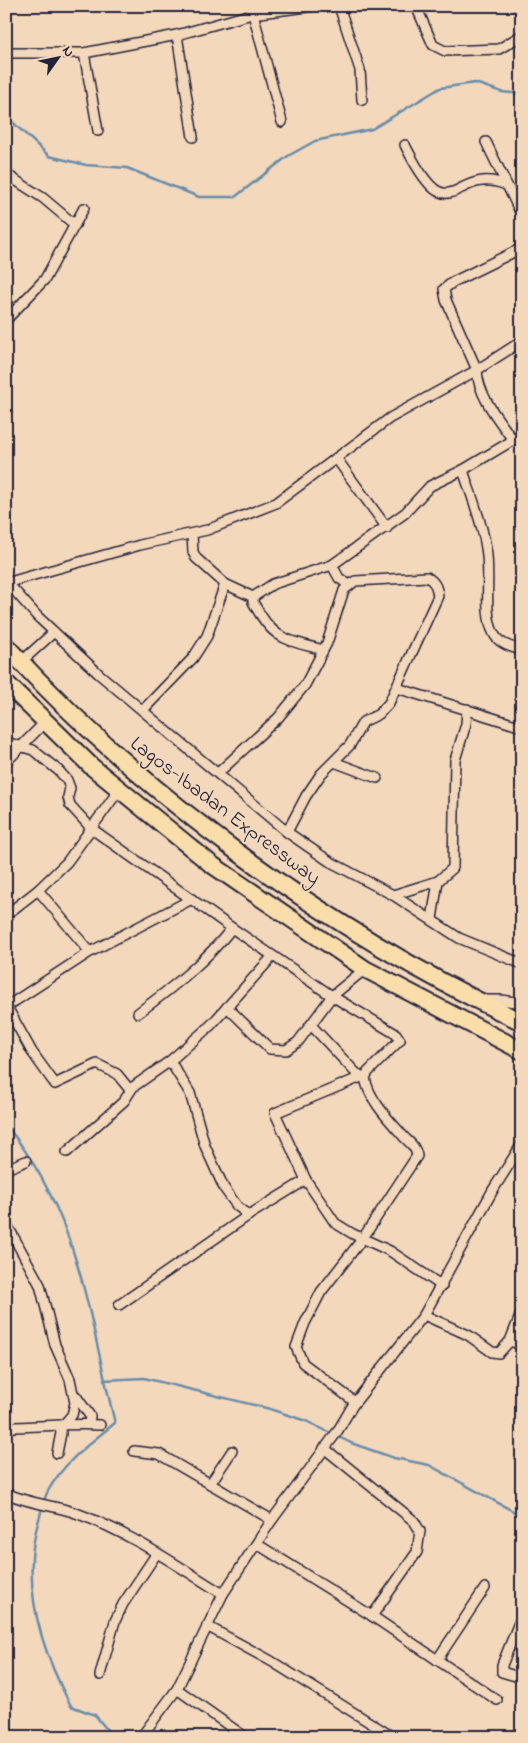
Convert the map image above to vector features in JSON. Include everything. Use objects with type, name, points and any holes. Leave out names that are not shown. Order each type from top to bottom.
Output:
[{"type":"highway","name":"Lagos-Ibadan Expressway","points":[[6,646],[44,687],[145,779],[271,876],[400,959],[477,1001],[522,1022]]},
{"type":"highway","points":[[6,683],[45,722],[119,790],[212,864],[365,969],[522,1051]]},
{"type":"street","points":[[13,53],[84,53],[177,36],[251,10],[315,6]]},
{"type":"street","points":[[339,6],[360,70],[362,100]]},
{"type":"street","points":[[416,6],[430,39],[440,50],[453,52],[499,49],[522,36]]},
{"type":"street","points":[[518,6],[522,16]]},
{"type":"street","points":[[251,10],[282,122]]},
{"type":"street","points":[[177,36],[193,137]]},
{"type":"street","points":[[84,53],[98,131]]},
{"type":"street","points":[[486,142],[522,216]]},
{"type":"street","points":[[405,145],[420,175],[437,193],[447,194],[487,181],[506,185]]},
{"type":"street","points":[[6,174],[43,198],[75,225]]},
{"type":"street","points":[[6,320],[45,279],[84,208]]},
{"type":"street","points":[[513,440],[482,392],[477,380],[477,370],[446,300],[444,289],[453,282],[522,248]]},
{"type":"street","points":[[522,341],[477,370],[390,418],[276,502],[250,515],[192,534],[125,549],[78,564],[7,582],[54,632],[99,674],[287,832],[329,861],[393,895],[459,938],[522,964]]},
{"type":"street","points":[[253,597],[273,584],[332,564],[387,528],[405,513],[430,486],[464,470],[522,435]]},
{"type":"street","points":[[336,458],[387,528]]},
{"type":"street","points":[[464,470],[487,549],[488,610],[493,633],[499,641],[522,650]]},
{"type":"street","points":[[192,534],[193,552],[196,558],[225,584],[253,597]]},
{"type":"street","points":[[332,564],[339,578],[349,585]]},
{"type":"street","points":[[218,773],[278,718],[305,685],[323,650],[344,590],[349,585],[355,581],[427,577],[436,586],[438,596],[396,688],[379,714],[363,722],[350,745],[321,774],[306,796],[287,832]]},
{"type":"street","points":[[143,710],[193,658],[206,636],[225,584]]},
{"type":"street","points":[[253,597],[253,602],[261,618],[280,638],[323,650]]},
{"type":"street","points":[[21,662],[54,632]]},
{"type":"street","points":[[396,688],[522,727]]},
{"type":"street","points":[[393,895],[438,881],[453,868],[455,760],[468,709]]},
{"type":"street","points":[[6,762],[23,748],[45,722]]},
{"type":"street","points":[[6,742],[33,750],[47,760],[67,780],[70,788],[68,797],[70,805],[92,829],[332,996],[396,1034],[400,1040],[363,1078],[275,1113],[306,1180],[335,1222],[390,1251],[442,1286]]},
{"type":"street","points":[[334,762],[377,778]]},
{"type":"street","points":[[6,915],[38,890],[67,862],[119,790]]},
{"type":"street","points":[[432,919],[438,881]]},
{"type":"street","points":[[38,890],[90,952]]},
{"type":"street","points":[[130,1090],[117,1074],[97,1064],[55,1084],[32,1052],[6,1007],[90,952],[192,899]]},
{"type":"street","points":[[138,1013],[176,985],[222,942],[232,928]]},
{"type":"street","points":[[67,1152],[124,1101],[130,1090],[170,1060],[211,1025],[273,956]]},
{"type":"street","points":[[227,1008],[270,1049],[286,1050],[311,1025],[332,996],[365,969]]},
{"type":"street","points":[[477,1001],[501,1000],[521,1002]]},
{"type":"street","points":[[311,1025],[363,1078],[372,1096],[392,1123],[416,1149],[418,1156],[363,1238],[321,1292],[305,1323],[296,1347],[303,1363],[356,1402]]},
{"type":"street","points":[[170,1060],[190,1093],[205,1146],[224,1188],[236,1206],[249,1215]]},
{"type":"street","points":[[144,1736],[177,1689],[223,1594],[272,1520],[356,1402],[424,1315],[442,1286],[493,1190],[522,1144]]},
{"type":"street","points":[[6,1169],[26,1161]]},
{"type":"street","points":[[118,1305],[249,1215],[306,1180]]},
{"type":"street","points":[[6,1223],[40,1285],[55,1345],[76,1403],[72,1415],[62,1425],[56,1453]]},
{"type":"street","points":[[424,1315],[468,1335],[492,1352],[499,1353],[504,1350],[510,1341],[522,1311]]},
{"type":"street","points":[[510,1341],[522,1345]]},
{"type":"street","points":[[74,1394],[90,1416],[89,1424]]},
{"type":"street","points":[[6,1427],[100,1425]]},
{"type":"street","points":[[324,1448],[409,1516],[420,1531],[417,1552],[372,1616]]},
{"type":"street","points":[[210,1484],[232,1451]]},
{"type":"street","points":[[134,1452],[160,1454],[272,1520]]},
{"type":"street","points":[[6,1494],[35,1504],[75,1513],[157,1553],[223,1594]]},
{"type":"street","points":[[256,1544],[372,1616],[497,1700]]},
{"type":"street","points":[[100,1675],[115,1621],[123,1604],[157,1553]]},
{"type":"street","points":[[437,1660],[485,1588]]},
{"type":"street","points":[[522,1615],[502,1664],[502,1672],[522,1678]]},
{"type":"street","points":[[207,1626],[272,1661],[393,1737]]},
{"type":"street","points":[[177,1689],[245,1737]]},
{"type":"waterway","points":[[6,116],[49,156],[86,165],[127,168],[199,197],[235,197],[288,156],[315,141],[372,129],[440,88],[475,83],[502,92],[522,94]]},
{"type":"waterway","points":[[6,1125],[31,1160],[50,1195],[66,1231],[88,1305],[115,1423],[70,1462],[48,1491],[43,1503],[34,1540],[32,1565],[32,1589],[36,1614],[42,1638],[60,1684],[71,1706],[95,1715],[113,1737]]},
{"type":"waterway","points":[[104,1380],[144,1378],[270,1409],[306,1421],[351,1443],[394,1458],[429,1465],[522,1516]]}]
